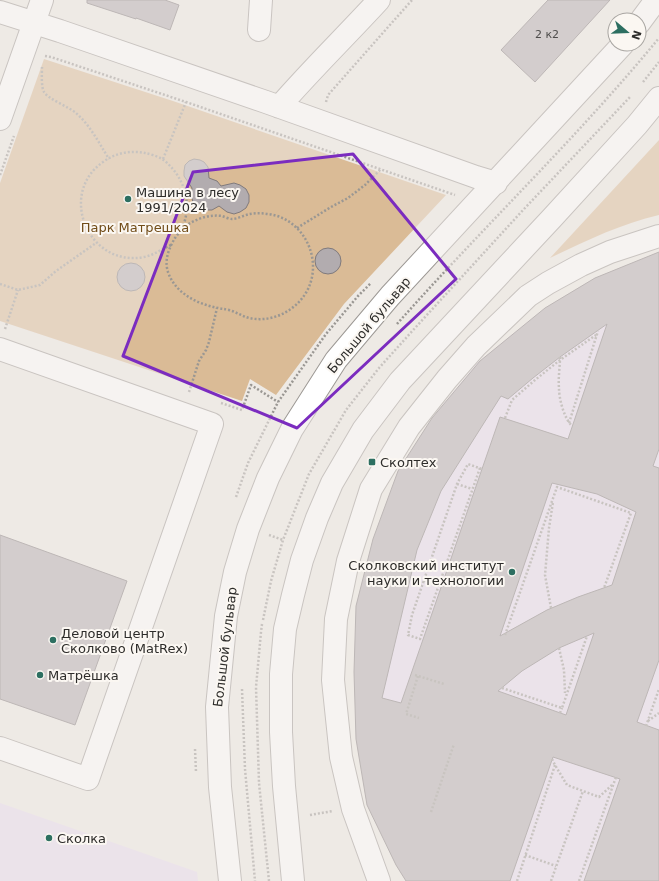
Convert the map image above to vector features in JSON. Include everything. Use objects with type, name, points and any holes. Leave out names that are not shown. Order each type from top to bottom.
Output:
[{"type":"street","points":[[0,119],[33,53],[34,23],[42,0]]},
{"type":"street","points":[[259,30],[260,0]]},
{"type":"street","points":[[279,107],[379,0]]},
{"type":"street","points":[[647,12],[656,0]]},
{"type":"street","points":[[0,12],[60,31],[496,183]]},
{"type":"street","name":"Большой бульвар","points":[[230,881],[220,787],[217,707],[226,616],[235,572],[248,529],[268,478],[292,430],[336,360],[390,296],[616,52]]},
{"type":"street","points":[[294,881],[284,786],[281,732],[281,674],[285,629],[302,560],[317,518],[332,483],[363,430],[400,381],[552,218],[637,125],[659,98]]},
{"type":"street","points":[[379,881],[353,809],[341,757],[333,680],[336,619],[348,561],[371,489],[408,427],[447,379],[476,346],[528,296],[548,282],[581,265],[610,252],[659,236]]},
{"type":"street","points":[[0,349],[212,424],[88,779],[0,748]]},
{"type":"path","points":[[311,145],[328,95],[412,0]]},
{"type":"path","points":[[33,53],[50,57],[186,102],[457,195],[452,201]]},
{"type":"path","points":[[33,53],[43,84],[44,92],[50,98],[76,113],[88,126],[109,158]]},
{"type":"path","points":[[163,159],[186,102]]},
{"type":"path","points":[[171,245],[154,254],[134,258],[114,254],[104,249],[96,242],[85,225],[81,205],[85,185],[96,167],[113,156],[134,152],[144,153],[163,159],[178,175],[186,194],[186,215],[182,228],[168,252],[166,262],[168,272],[177,287],[189,298],[217,308],[231,310],[250,318],[271,318],[290,310],[298,304],[309,286],[313,266],[309,246],[298,228],[280,217],[260,213],[250,214],[234,219],[222,216],[204,217],[196,219],[182,228]]},
{"type":"path","points":[[298,228],[348,198],[365,185],[381,169]]},
{"type":"path","points":[[0,284],[18,290],[40,285],[56,271],[96,242]]},
{"type":"path","points":[[234,500],[248,463],[278,402],[326,334],[358,296],[375,279]]},
{"type":"path","points":[[12,331],[4,328],[18,290]]},
{"type":"path","points":[[195,394],[189,392],[199,361],[209,342],[217,308]]},
{"type":"path","points":[[569,423],[598,331]]},
{"type":"path","points":[[505,418],[512,400],[534,379],[560,358],[596,335]]},
{"type":"path","points":[[560,358],[559,390],[564,412],[572,426]]},
{"type":"path","points":[[215,401],[242,410],[251,385],[278,402]]},
{"type":"path","points":[[468,464],[481,468],[472,489],[420,640],[408,635],[412,615],[457,484],[468,464]]},
{"type":"path","points":[[457,484],[472,489]]},
{"type":"path","points":[[505,635],[557,487],[631,513],[604,588]]},
{"type":"path","points":[[551,608],[545,575],[548,528],[554,495]]},
{"type":"path","points":[[424,580],[439,585]]},
{"type":"path","points":[[560,713],[586,636]]},
{"type":"path","points":[[559,648],[564,670],[566,696]]},
{"type":"path","points":[[419,718],[406,714],[417,676],[444,684]]},
{"type":"path","points":[[502,688],[562,708]]},
{"type":"path","points":[[646,726],[659,688]]},
{"type":"path","points":[[648,721],[659,713]]},
{"type":"path","points":[[431,812],[454,744]]},
{"type":"path","points":[[195,746],[197,778]]},
{"type":"path","points":[[552,759],[567,785],[599,797],[613,784]]},
{"type":"path","points":[[517,881],[555,765]]},
{"type":"path","points":[[579,881],[616,777]]},
{"type":"path","points":[[551,881],[583,791]]},
{"type":"path","points":[[310,822],[310,815],[325,812]]},
{"type":"path","points":[[525,855],[556,866]]},
{"type":"highlighted area","points":[[353,154],[456,279],[297,428],[123,356],[193,172]]},
{"type":"shaded area","name":"Сколковский институт науки и технологии","points":[[659,252],[659,881],[406,881],[367,805],[356,739],[354,672],[356,606],[373,539],[398,471],[435,414],[478,362],[545,308],[595,278]]},
{"type":"shaded area","name":"Сколка","points":[[0,803],[197,872],[198,881],[0,881]]},
{"type":"green space","name":"Парк Матрешка","points":[[44,59],[173,101],[446,195],[344,304],[276,395],[250,379],[242,401],[0,321],[0,183]]},
{"type":"green space","points":[[659,140],[659,215],[617,228],[550,258]]},
{"type":"building","points":[[87,0],[165,0],[179,5],[170,30],[87,3]]},
{"type":"building","points":[[548,0],[610,0],[535,82],[501,50]]},
{"type":"building","points":[[194,159],[204,162],[208,167],[209,178],[217,181],[221,186],[234,183],[246,189],[249,195],[249,202],[246,208],[234,214],[227,212],[219,206],[212,210],[198,208],[193,202],[191,195],[192,188],[184,176],[185,165]]},
{"type":"building","points":[[328,248],[337,252],[341,261],[337,270],[328,274],[319,270],[315,261],[319,252]]},
{"type":"building","name":"Сколковский институт науки и технологии","points":[[659,252],[659,449],[653,466],[659,468],[659,660],[637,722],[659,730],[659,881],[584,881],[620,779],[553,757],[510,881],[406,881],[396,865],[367,805],[356,739],[354,672],[356,606],[373,539],[398,471],[432,418],[480,361],[545,308],[595,278]],"holes":[[[607,324],[568,439],[500,417],[401,703],[382,698],[417,550],[441,491],[501,396],[508,399],[560,357]],[[552,483],[597,494],[636,512],[612,585],[547,610],[500,636]],[[594,633],[566,715],[498,691],[522,671],[559,648]]]},
{"type":"building","points":[[131,263],[141,267],[145,277],[141,287],[131,291],[121,287],[117,277],[121,267]]},
{"type":"building","name":"Деловой центр Сколково (MatRex)","points":[[0,535],[127,581],[75,725],[0,699]]},
{"type":"place","name":"Машина в лесу 1991/2024","points":[[128,199]]},
{"type":"place","name":"Сколтех","points":[[372,462]]},
{"type":"place","name":"Сколковский институт науки и технологии","points":[[512,572]]},
{"type":"place","name":"Деловой центр Сколково (MatRex)","points":[[53,640]]},
{"type":"place","name":"Матрёшка","points":[[40,675]]},
{"type":"place","name":"Сколка","points":[[49,838]]}]
